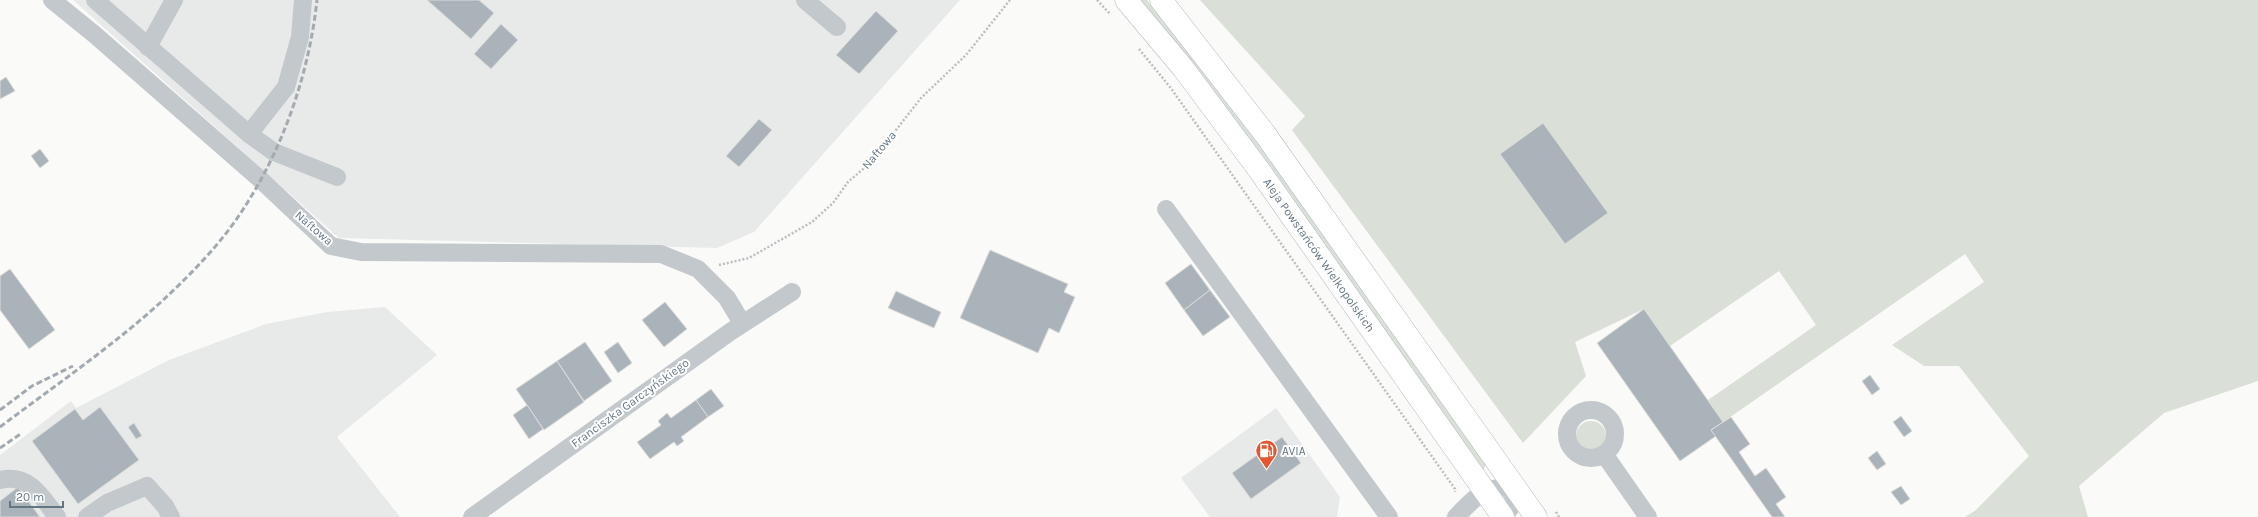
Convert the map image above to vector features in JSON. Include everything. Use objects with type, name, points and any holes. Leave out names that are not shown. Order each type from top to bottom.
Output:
[{"type":"main road","points":[[1161,0],[1265,134],[1536,517]]},
{"type":"main road","name":"Aleja Powstańców Wielkopolskich","points":[[1118,8],[1183,68],[1223,121],[1503,517]]},
{"type":"street","name":"Naftowa","points":[[52,0],[67,10],[260,180],[331,246],[361,252],[661,254],[698,269],[727,298],[742,323]]},
{"type":"street","points":[[95,0],[249,134],[274,152],[337,177]]},
{"type":"street","points":[[148,47],[174,0]]},
{"type":"street","points":[[249,134],[286,87],[300,37],[303,0]]},
{"type":"street","points":[[805,0],[837,27]]},
{"type":"street","points":[[1166,209],[1389,517]]},
{"type":"street","name":"Franciszka Garczyńskiego","points":[[472,517],[742,323],[792,292]]},
{"type":"street","points":[[1604,454],[1648,517]]},
{"type":"street","points":[[0,480],[13,478],[27,482],[39,492],[57,517]]},
{"type":"street","points":[[87,517],[107,503],[147,486],[165,506],[172,517]]},
{"type":"street","points":[[1459,514],[1485,490],[1502,487],[1516,489],[1511,507],[1503,517]]},
{"type":"path","name":"Naftowa","points":[[698,269],[749,258],[812,222],[833,203],[848,182],[870,163],[921,98],[966,55],[1010,0]]},
{"type":"path","points":[[1097,0],[1118,8]]},
{"type":"path","points":[[1135,45],[1170,88],[1455,489],[1459,514]]},
{"type":"shaded area","points":[[73,0],[960,0],[754,232],[717,248],[339,238]]},
{"type":"shaded area","points":[[1138,0],[1147,0],[1192,56],[1278,171],[1486,465],[1483,470]]},
{"type":"shaded area","points":[[1200,0],[2258,0],[2258,381],[2164,413],[2079,486],[2088,517],[1965,517],[1976,510],[2029,456],[1959,366],[1924,366],[1892,345],[1984,282],[1965,254],[1723,422],[1708,400],[1816,325],[1779,271],[1670,346],[1644,309],[1575,342],[1586,376],[1523,443],[1292,130],[1305,116]]},
{"type":"shaded area","points":[[385,307],[437,355],[337,437],[400,517],[0,517],[0,455],[71,401],[76,408],[169,360],[266,324],[327,312]]},
{"type":"shaded area","points":[[1276,408],[1340,497],[1337,517],[1210,517],[1181,478]]},
{"type":"shaded area","points":[[1591,421],[1602,425],[1606,436],[1602,447],[1591,451],[1580,447],[1576,436],[1580,425]]},
{"type":"building","points":[[427,0],[479,0],[494,13],[471,39]]},
{"type":"building","points":[[876,11],[898,31],[859,74],[836,55]]},
{"type":"building","points":[[501,24],[518,40],[491,69],[474,54]]},
{"type":"building","points":[[6,77],[15,91],[0,99],[0,81]]},
{"type":"building","points":[[759,119],[772,130],[739,167],[726,156]]},
{"type":"building","points":[[1543,123],[1608,213],[1565,244],[1500,154]]},
{"type":"building","points":[[40,149],[49,161],[40,168],[31,156]]},
{"type":"building","points":[[990,250],[1068,284],[1064,292],[1075,297],[1059,333],[1049,328],[1038,353],[960,318]]},
{"type":"building","points":[[1191,264],[1210,290],[1184,310],[1165,283]]},
{"type":"building","points":[[10,269],[55,330],[29,349],[0,310],[0,276]]},
{"type":"building","points":[[1210,290],[1230,317],[1203,336],[1184,310]]},
{"type":"building","points":[[896,291],[941,312],[934,328],[888,308]]},
{"type":"building","points":[[665,302],[687,329],[664,347],[642,320]]},
{"type":"building","points":[[1644,309],[1723,422],[1711,430],[1716,436],[1680,461],[1597,343]]},
{"type":"building","points":[[585,342],[612,381],[584,401],[557,361]]},
{"type":"building","points":[[618,342],[632,363],[618,373],[604,352]]},
{"type":"building","points":[[557,361],[584,402],[544,430],[516,389]]},
{"type":"building","points":[[1870,375],[1880,389],[1872,395],[1862,381]]},
{"type":"building","points":[[711,389],[724,406],[708,417],[696,400]]},
{"type":"building","points":[[696,400],[708,417],[681,437],[684,441],[677,446],[674,442],[650,459],[637,442],[661,425],[658,421],[667,413],[671,418]]},
{"type":"building","points":[[527,405],[543,429],[529,439],[513,415]]},
{"type":"building","points":[[100,407],[139,460],[78,504],[32,441],[75,409],[83,420]]},
{"type":"building","points":[[1901,416],[1912,431],[1904,437],[1893,422]]},
{"type":"building","points":[[1731,417],[1750,444],[1739,452],[1755,476],[1766,468],[1786,497],[1776,504],[1785,517],[1772,517],[1711,430]]},
{"type":"building","points":[[134,423],[142,436],[136,439],[128,427]]},
{"type":"building","points":[[1282,437],[1301,463],[1251,499],[1232,473]]},
{"type":"building","points":[[1877,451],[1886,464],[1877,470],[1868,458]]},
{"type":"building","points":[[1901,486],[1910,499],[1901,505],[1891,492]]},
{"type":"building","points":[[18,487],[40,517],[0,517],[0,501]]},
{"type":"railway","points":[[0,427],[141,320],[204,260],[233,224],[257,187],[282,137],[301,83],[308,55],[317,0]]},
{"type":"railway","points":[[0,410],[32,386],[73,366]]},
{"type":"railway","points":[[0,448],[22,433]]},
{"type":"place","name":"AVIA","points":[[1267,470]]}]
